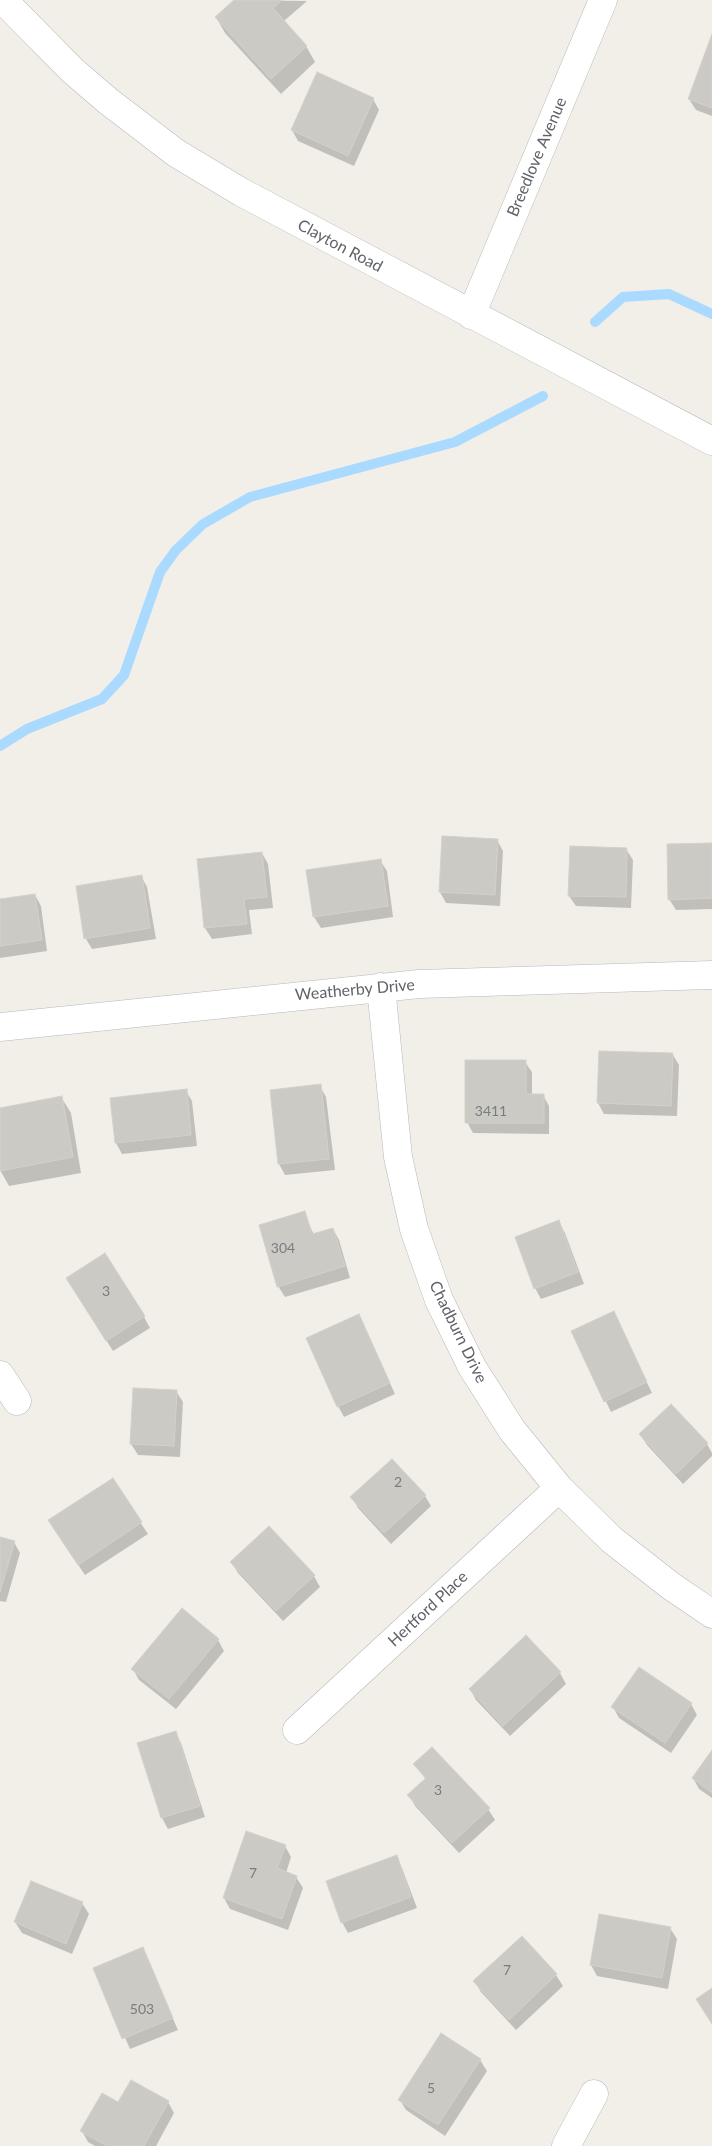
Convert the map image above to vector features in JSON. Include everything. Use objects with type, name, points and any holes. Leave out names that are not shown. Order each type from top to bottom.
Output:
[{"type":"street","name":"Clayton Road","points":[[3,0],[72,70],[114,106],[176,153],[241,192],[712,441]]},
{"type":"street","name":"Breedlove Avenue","points":[[471,315],[603,0]]},
{"type":"street","name":"Weatherby Drive","points":[[0,1028],[419,984],[712,975]]},
{"type":"street","name":"Chadburn Drive","points":[[381,987],[398,1156],[414,1229],[439,1300],[472,1367],[512,1430],[559,1488],[612,1540],[671,1586],[712,1614]]},
{"type":"street","points":[[0,1375],[16,1401]]},
{"type":"street","name":"Hertford Place","points":[[297,1730],[559,1488]]},
{"type":"street","points":[[566,2146],[594,2094]]},
{"type":"building","points":[[234,0],[282,0],[273,8],[307,46],[271,79],[215,17]]},
{"type":"building","points":[[712,34],[712,108],[688,99]]},
{"type":"building","points":[[317,72],[374,98],[348,156],[291,130]]},
{"type":"building","points":[[442,836],[498,839],[495,895],[439,892]]},
{"type":"building","points":[[712,843],[712,898],[668,900],[667,844]]},
{"type":"building","points":[[570,846],[627,848],[626,897],[568,896]]},
{"type":"building","points":[[262,852],[267,897],[244,899],[247,924],[204,928],[197,859]]},
{"type":"building","points":[[381,859],[388,906],[313,917],[306,870]]},
{"type":"building","points":[[142,875],[150,928],[84,939],[76,886]]},
{"type":"building","points":[[35,894],[42,940],[0,946],[0,899]]},
{"type":"building","points":[[599,1051],[673,1053],[671,1106],[597,1103]]},
{"type":"building","points":[[465,1060],[526,1060],[526,1094],[544,1094],[544,1123],[465,1123]]},
{"type":"building","points":[[321,1084],[329,1159],[278,1164],[270,1090]]},
{"type":"building","points":[[187,1089],[191,1135],[115,1143],[110,1098]]},
{"type":"building","points":[[62,1096],[73,1157],[0,1171],[0,1108]]},
{"type":"building","points":[[305,1211],[312,1234],[333,1228],[345,1266],[277,1287],[259,1225]]},
{"type":"building","points":[[559,1220],[578,1272],[534,1289],[515,1237]]},
{"type":"building","points":[[105,1253],[145,1316],[106,1341],[66,1278]]},
{"type":"building","points":[[614,1311],[647,1382],[604,1402],[571,1331]]},
{"type":"building","points":[[359,1314],[390,1383],[337,1407],[306,1338]]},
{"type":"building","points":[[133,1388],[177,1390],[174,1446],[130,1444]]},
{"type":"building","points":[[671,1404],[708,1443],[676,1474],[639,1434]]},
{"type":"building","points":[[392,1459],[426,1495],[384,1533],[350,1497]]},
{"type":"building","points":[[113,1478],[142,1522],[78,1565],[48,1520]]},
{"type":"building","points":[[269,1526],[315,1575],[276,1611],[230,1562]]},
{"type":"building","points":[[0,1537],[15,1541],[0,1592]]},
{"type":"building","points":[[182,1608],[219,1639],[169,1699],[131,1669]]},
{"type":"building","points":[[526,1635],[561,1672],[503,1726],[469,1689]]},
{"type":"building","points":[[639,1667],[692,1703],[665,1743],[611,1707]]},
{"type":"building","points":[[176,1731],[200,1806],[161,1818],[137,1743]]},
{"type":"building","points":[[432,1747],[490,1808],[452,1843],[407,1795],[426,1778],[413,1764]]},
{"type":"building","points":[[712,1750],[712,1793],[692,1778]]},
{"type":"building","points":[[246,1831],[286,1845],[277,1868],[297,1876],[282,1919],[223,1898]]},
{"type":"building","points":[[397,1855],[411,1897],[341,1923],[326,1881]]},
{"type":"building","points":[[31,1881],[83,1902],[66,1944],[14,1922]]},
{"type":"building","points":[[599,1914],[671,1927],[662,1978],[590,1965]]},
{"type":"building","points":[[522,1936],[557,1974],[509,2020],[473,1981]]},
{"type":"building","points":[[143,1947],[173,2018],[122,2039],[93,1968]]},
{"type":"building","points":[[712,1988],[712,2024],[696,1999]]},
{"type":"building","points":[[441,2033],[481,2059],[438,2125],[398,2100]]},
{"type":"building","points":[[131,2080],[169,2101],[144,2146],[107,2146],[80,2131],[102,2093],[118,2102]]},
{"type":"waterway","points":[[595,322],[623,297],[669,294],[712,314]]},
{"type":"waterway","points":[[0,746],[27,729],[102,699],[124,675],[160,572],[176,550],[203,524],[250,497],[455,442],[543,396]]}]
